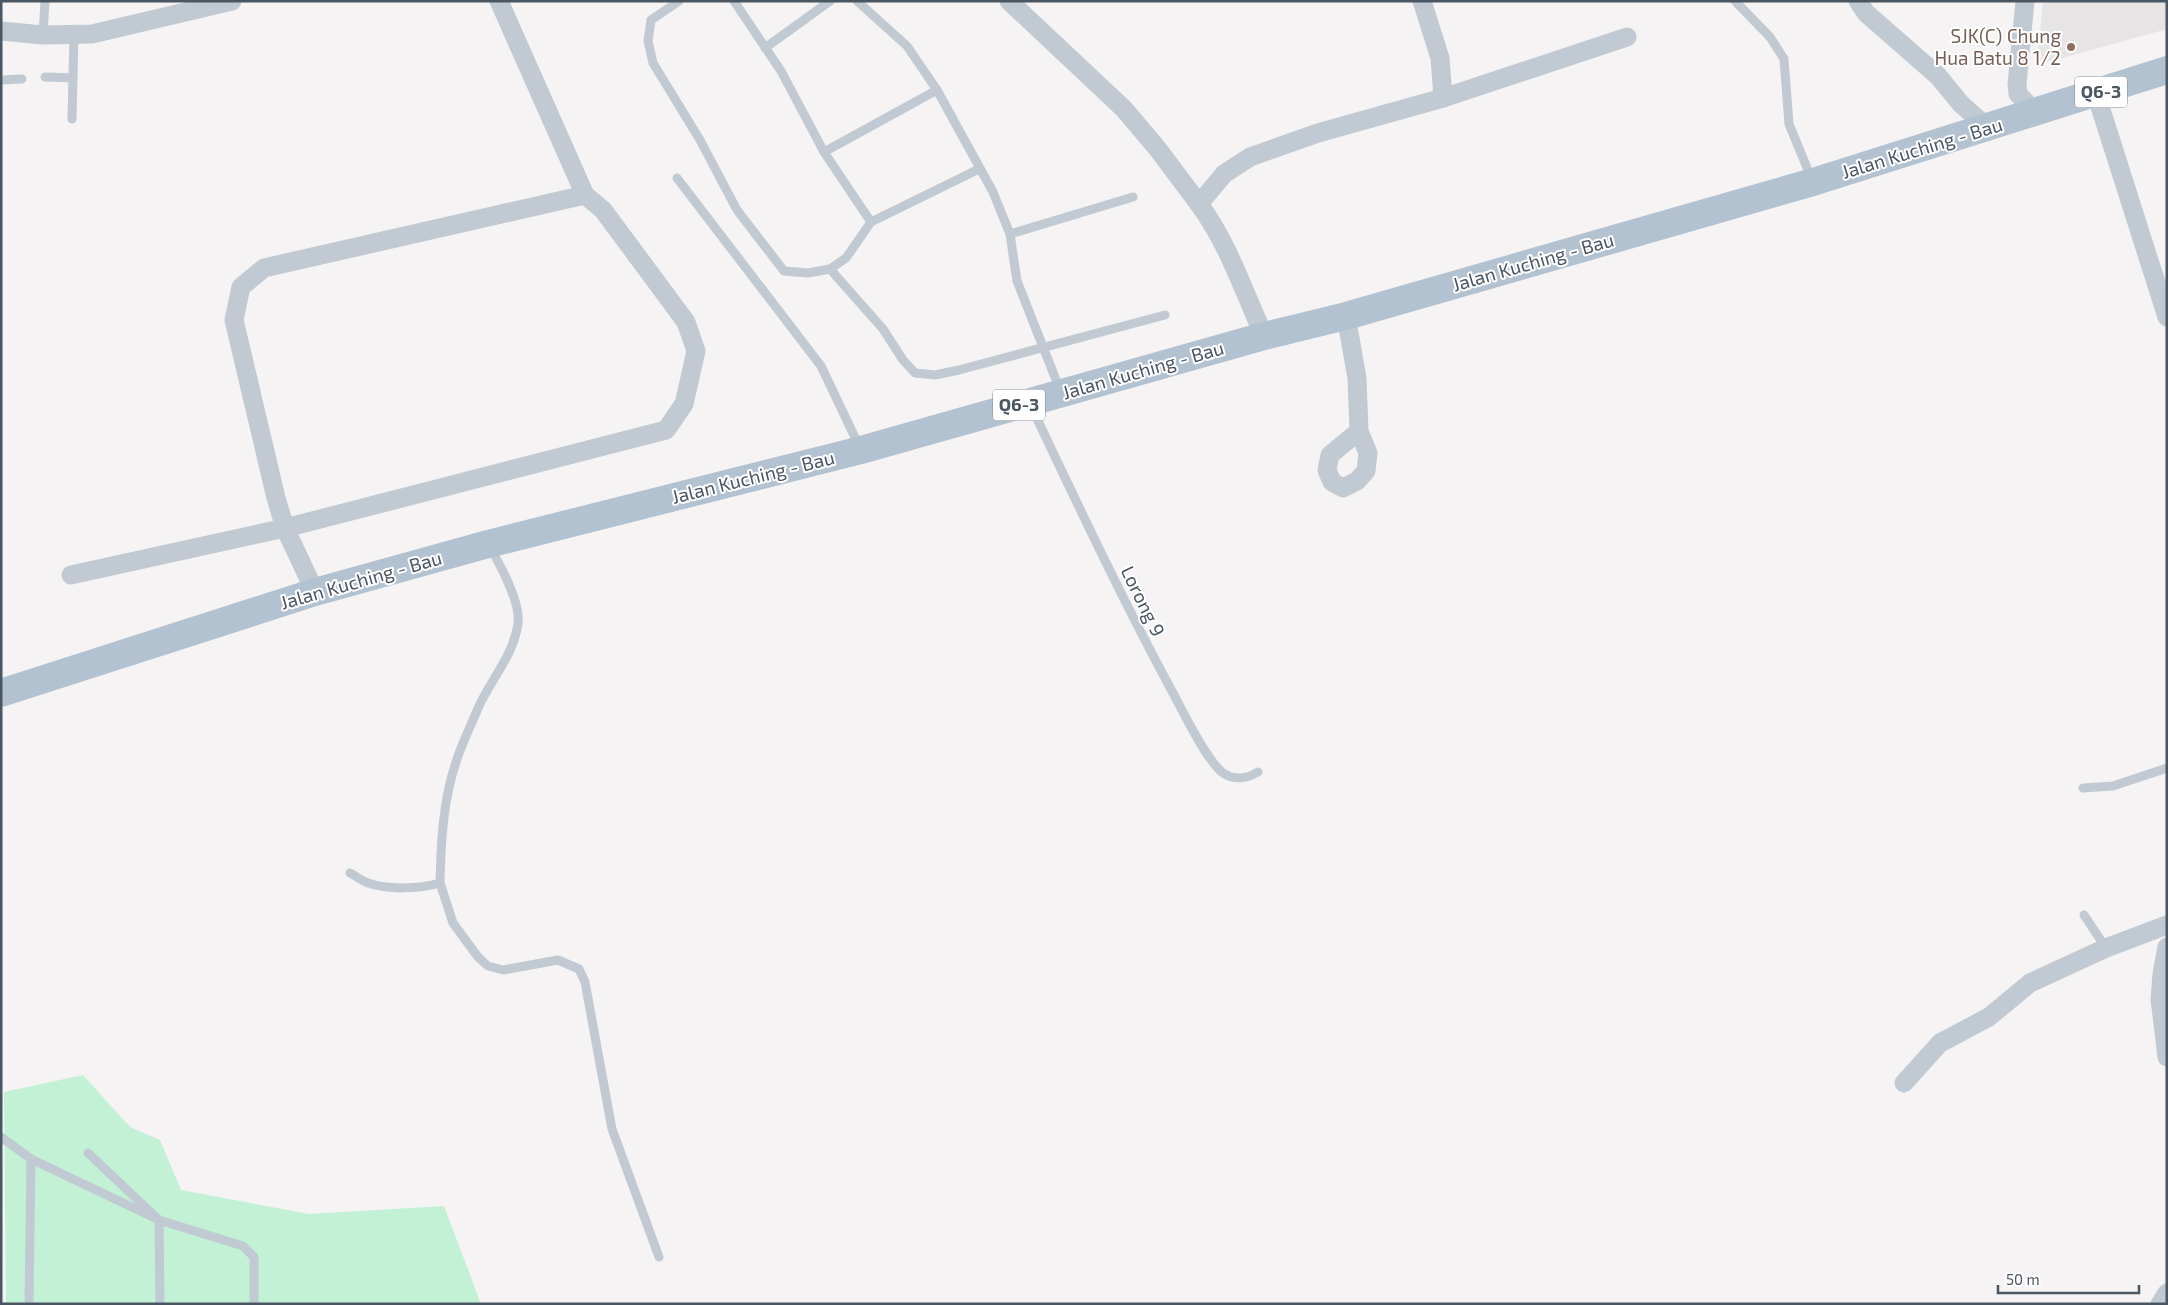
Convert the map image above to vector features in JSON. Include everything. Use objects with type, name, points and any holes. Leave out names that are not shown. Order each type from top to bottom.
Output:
[{"type":"main road","name":"Jalan Kuching - Bau","points":[[1,693],[315,592],[488,544],[861,450],[1264,336],[1346,316],[1813,182],[2167,70]]},
{"type":"street","points":[[1,31],[43,35],[92,34],[232,1]]},
{"type":"street","points":[[70,574],[285,528],[666,430],[684,404],[696,351],[689,329],[686,322],[603,210],[585,195],[499,1]]},
{"type":"street","points":[[1009,1],[1124,109],[1157,148],[1211,220],[1264,336]]},
{"type":"street","points":[[1422,1],[1440,58],[1443,98]]},
{"type":"street","points":[[1858,1],[1866,13],[1938,76],[1961,104],[1988,128]]},
{"type":"street","points":[[2025,1],[2017,84],[2018,94],[2036,113]]},
{"type":"street","points":[[1199,204],[1224,174],[1250,157],[1318,133],[1443,98],[1626,37]]},
{"type":"street","points":[[2096,94],[2167,317]]},
{"type":"street","points":[[315,592],[285,528],[276,498],[234,320],[241,288],[264,268],[585,195]]},
{"type":"street","points":[[1346,316],[1358,378],[1359,431]]},
{"type":"street","points":[[1904,1084],[1940,1043],[1989,1017],[2030,983],[2106,948],[2167,925]]},
{"type":"street","points":[[2167,947],[2160,999],[2167,1057]]},
{"type":"street","points":[[2160,1304],[2167,1293]]},
{"type":"lane","points":[[43,35],[45,1]]},
{"type":"lane","points":[[679,1],[651,20],[648,41],[654,63],[700,140],[737,210],[784,271],[808,273],[830,269],[846,258],[871,222],[979,169]]},
{"type":"lane","points":[[734,1],[781,71],[824,152],[871,222]]},
{"type":"lane","points":[[765,48],[830,1]]},
{"type":"lane","points":[[857,1],[907,46],[937,90],[993,192],[1010,234],[1017,281],[1062,393]]},
{"type":"lane","points":[[1735,1],[1770,37],[1784,59],[1789,124],[1813,182]]},
{"type":"lane","points":[[72,120],[74,34]]},
{"type":"lane","points":[[45,77],[73,78]]},
{"type":"lane","points":[[1,80],[22,79]]},
{"type":"lane","points":[[824,152],[937,90]]},
{"type":"lane","points":[[677,178],[821,366],[861,450]]},
{"type":"lane","points":[[1010,234],[1133,198]]},
{"type":"lane","points":[[830,269],[882,329],[903,360],[916,373],[936,375],[1166,315]]},
{"type":"lane","name":"Lorong 9","points":[[1029,402],[1138,629],[1193,731],[1223,773],[1234,777],[1248,778],[1258,772]]},
{"type":"lane","points":[[488,544],[500,564],[513,596],[518,622],[511,652],[480,704],[457,759],[446,799],[441,839],[440,883],[452,923],[478,957],[488,966],[503,970],[558,960],[579,969],[585,982],[612,1128],[659,1257]]},
{"type":"lane","points":[[2083,788],[2113,786],[2167,768]]},
{"type":"lane","points":[[350,873],[368,883],[394,887],[422,888],[440,883]]},
{"type":"lane","points":[[2084,915],[2106,948]]},
{"type":"lane","points":[[1,1137],[32,1158],[159,1220],[243,1246],[254,1257],[254,1304]]},
{"type":"lane","points":[[88,1153],[159,1220],[160,1304]]},
{"type":"lane","points":[[29,1304],[32,1158]]},
{"type":"shaded area","name":"SJK(C) Chung Hua Batu 8 1/2","points":[[2043,1],[2167,1],[2167,29],[2037,65]]},
{"type":"green space","points":[[83,1075],[130,1127],[160,1140],[181,1190],[309,1214],[444,1206],[481,1304],[6,1304],[4,1092]]},
{"type":"place","name":"SJK(C) Chung Hua Batu 8 1/2","points":[[2071,47]]}]
